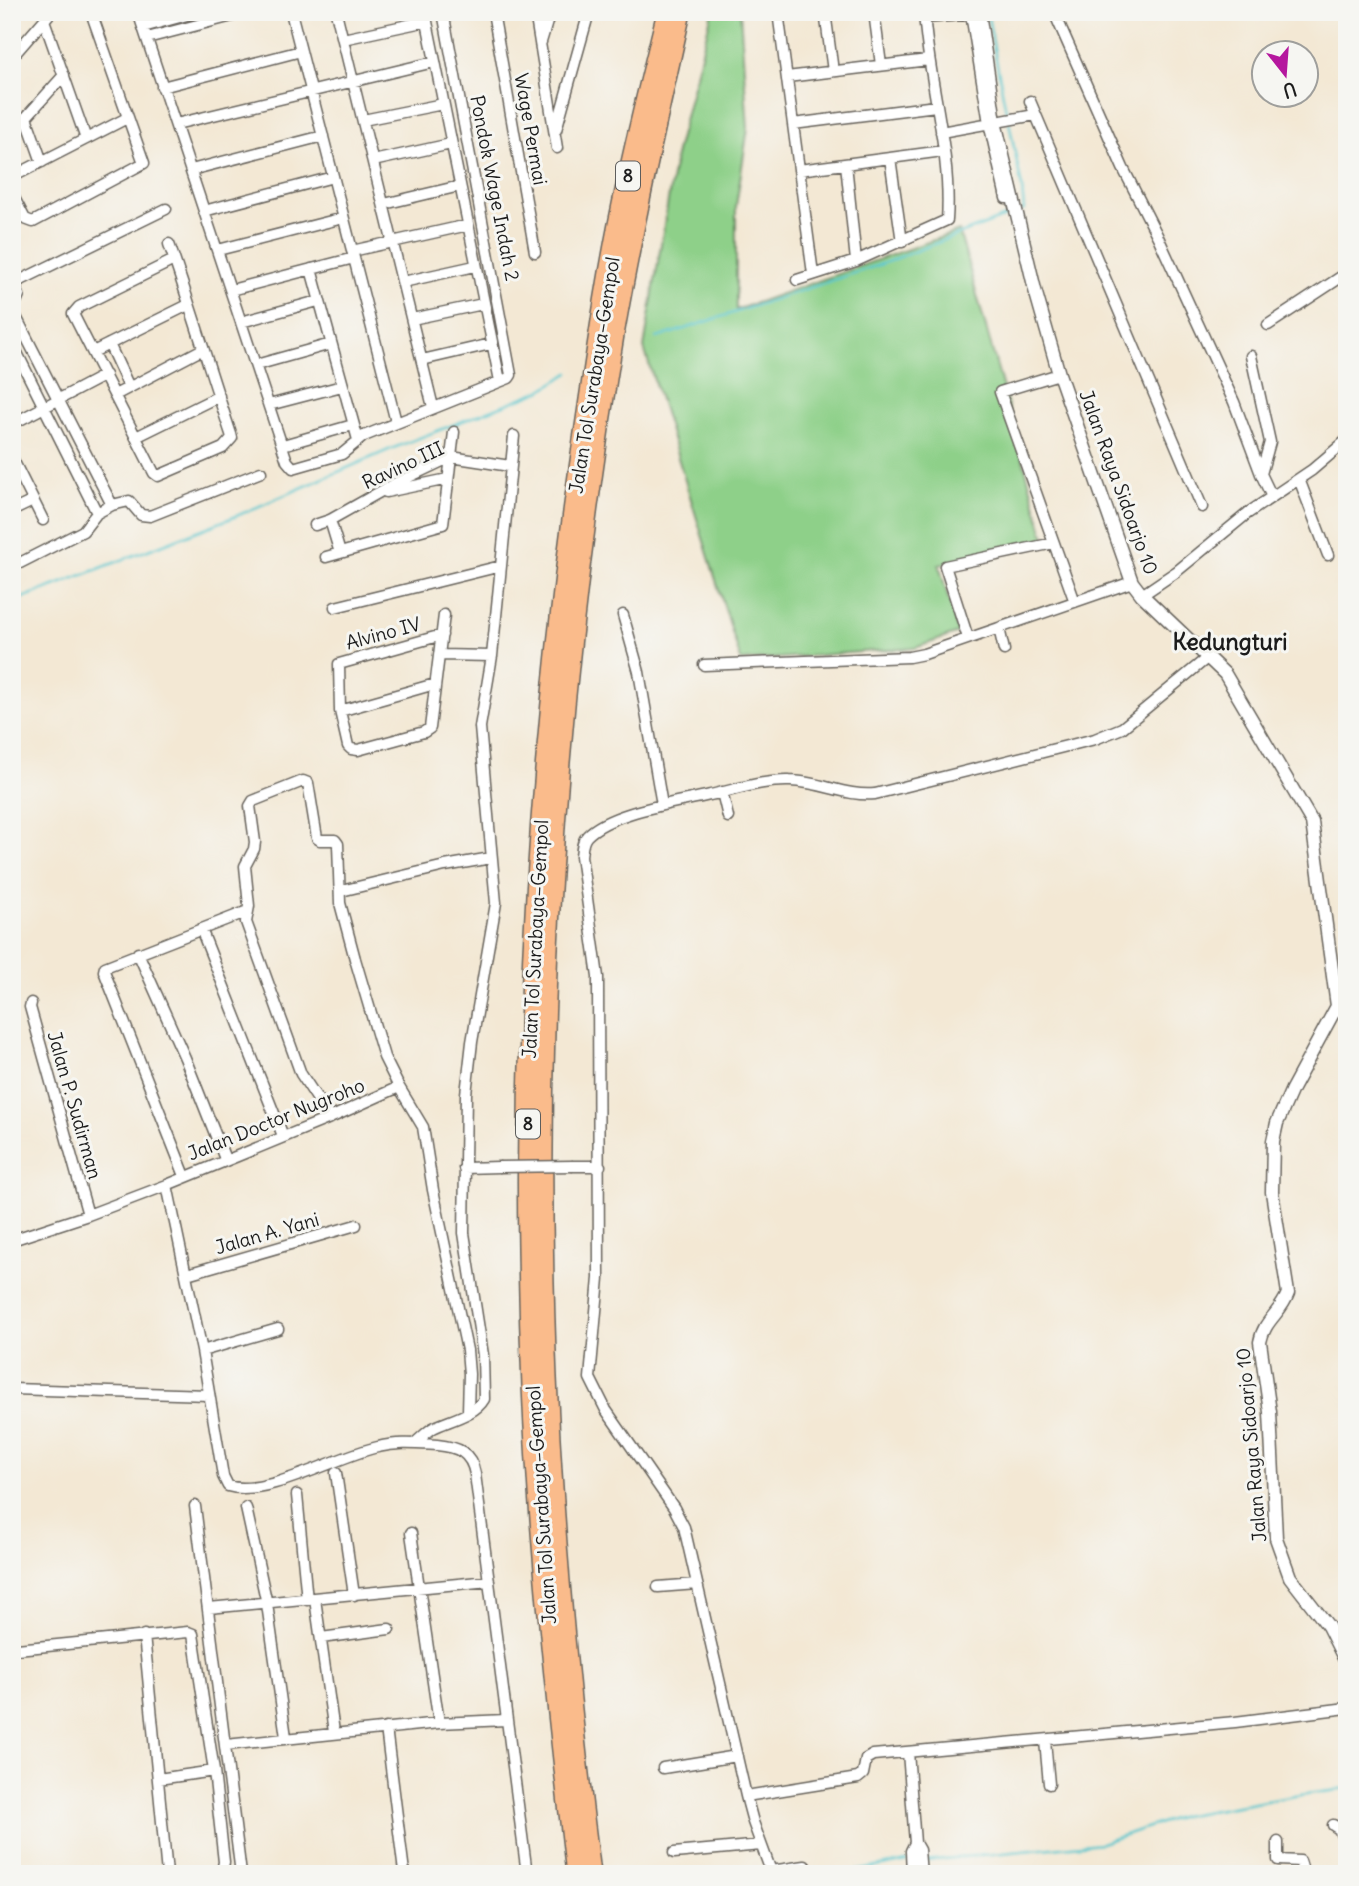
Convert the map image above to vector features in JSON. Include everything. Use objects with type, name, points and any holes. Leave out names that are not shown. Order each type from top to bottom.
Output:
[{"type":"highway","name":"Jalan Tol Surabaya–Gempol","points":[[576,1874],[542,1555],[532,1386],[528,1152],[529,1048],[536,892],[552,685],[568,542],[597,342],[625,189],[667,12]]},
{"type":"highway","name":"Jalan Tol Surabaya–Gempol","points":[[591,1874],[559,1586],[549,1434],[543,1130],[547,979],[569,676],[607,378],[650,150],[681,12]]},
{"type":"street","points":[[12,194],[25,219],[33,222],[142,165],[144,161],[91,12]]},
{"type":"street","points":[[138,12],[288,464],[293,468],[342,454],[358,440],[396,422],[500,381],[426,17],[343,39]]},
{"type":"street","points":[[145,32],[198,12]]},
{"type":"street","points":[[145,32],[248,12]]},
{"type":"street","points":[[291,12],[396,422]]},
{"type":"street","points":[[337,12],[433,407]]},
{"type":"street","name":"Pondok Wage Indah 2","points":[[443,12],[512,371],[509,378],[500,381]]},
{"type":"street","name":"Wage Permai","points":[[493,12],[535,252]]},
{"type":"street","points":[[535,12],[556,142],[589,12]]},
{"type":"street","points":[[540,45],[550,12]]},
{"type":"street","points":[[778,12],[813,274]]},
{"type":"street","points":[[825,12],[833,71]]},
{"type":"street","points":[[874,12],[881,65]]},
{"type":"street","points":[[1054,12],[1123,168],[1234,402],[1272,497]]},
{"type":"street","points":[[797,280],[856,261],[947,220],[941,132],[928,60],[924,15],[976,13]]},
{"type":"street","name":"Jalan Raya Sidoarjo 10","points":[[976,13],[995,122],[1035,290],[1059,374],[1132,582],[1142,595],[1225,674],[1312,822],[1337,1006],[1292,1089],[1277,1123],[1273,1141],[1272,1192],[1288,1293],[1285,1303],[1268,1321],[1260,1342],[1270,1412],[1276,1538],[1290,1577],[1328,1626],[1347,1664]]},
{"type":"street","points":[[48,16],[64,75],[86,139]]},
{"type":"street","points":[[12,57],[48,16]]},
{"type":"street","points":[[162,87],[301,51]]},
{"type":"street","points":[[787,77],[928,60]]},
{"type":"street","points":[[176,124],[434,62]]},
{"type":"street","points":[[12,133],[64,75]]},
{"type":"street","points":[[1030,102],[1202,507]]},
{"type":"street","points":[[363,120],[443,104]]},
{"type":"street","points":[[793,124],[936,106]]},
{"type":"street","points":[[941,132],[1035,115]]},
{"type":"street","points":[[26,117],[42,162]]},
{"type":"street","points":[[12,177],[127,118]]},
{"type":"street","points":[[191,170],[323,136]]},
{"type":"street","points":[[373,161],[451,144]]},
{"type":"street","points":[[799,170],[943,151]]},
{"type":"street","points":[[890,158],[902,242]]},
{"type":"street","points":[[846,164],[856,261]]},
{"type":"street","points":[[204,211],[333,177]]},
{"type":"street","points":[[384,204],[460,186]]},
{"type":"street","points":[[112,505],[12,311],[19,295],[14,282],[166,209]]},
{"type":"street","points":[[218,250],[344,218]]},
{"type":"street","points":[[231,290],[311,269],[393,242],[468,225]]},
{"type":"street","points":[[169,244],[232,438],[223,448],[166,475],[158,476],[154,473],[73,314],[75,310],[174,260]]},
{"type":"street","points":[[403,282],[475,266]]},
{"type":"street","points":[[311,269],[358,440]]},
{"type":"street","points":[[1268,325],[1347,273]]},
{"type":"street","points":[[241,322],[318,301]]},
{"type":"street","points":[[93,352],[188,304]]},
{"type":"street","points":[[412,319],[483,304]]},
{"type":"street","points":[[12,343],[97,513]]},
{"type":"street","points":[[109,344],[129,387]]},
{"type":"street","points":[[256,365],[331,344]]},
{"type":"street","points":[[422,360],[491,344]]},
{"type":"street","points":[[114,395],[203,349]]},
{"type":"street","points":[[1251,356],[1270,442],[1261,474]]},
{"type":"street","points":[[1059,374],[1000,392],[1075,602]]},
{"type":"street","points":[[12,424],[104,375]]},
{"type":"street","points":[[269,405],[342,386]]},
{"type":"street","points":[[136,437],[219,396]]},
{"type":"street","points":[[283,445],[353,425]]},
{"type":"street","points":[[326,557],[441,525],[445,521],[454,432]]},
{"type":"street","points":[[415,1443],[431,1429],[482,1404],[484,1389],[480,1329],[464,1233],[466,1094],[496,903],[480,727],[492,656],[514,436]]},
{"type":"street","points":[[1142,595],[1176,572],[1248,513],[1299,479],[1347,440]]},
{"type":"street","name":"Ravino III","points":[[315,525],[330,520],[394,484],[452,457],[510,466]]},
{"type":"street","points":[[12,458],[43,520]]},
{"type":"street","points":[[12,567],[83,531],[97,513],[112,505],[129,501],[145,517],[261,472]]},
{"type":"street","points":[[1299,479],[1328,555]]},
{"type":"street","points":[[381,493],[449,480]]},
{"type":"street","points":[[12,511],[33,501]]},
{"type":"street","points":[[330,520],[340,553]]},
{"type":"street","points":[[968,638],[945,566],[1054,543]]},
{"type":"street","points":[[335,607],[501,566]]},
{"type":"street","points":[[705,665],[909,657],[1132,582]]},
{"type":"street","points":[[435,684],[341,711],[348,746],[353,750],[424,732],[432,725],[444,615]]},
{"type":"street","points":[[623,615],[639,672],[662,805]]},
{"type":"street","points":[[999,628],[1004,650]]},
{"type":"street","name":"Alvino IV","points":[[341,711],[338,666],[341,662],[442,635]]},
{"type":"street","points":[[439,656],[492,656]]},
{"type":"street","points":[[805,1866],[772,1872],[746,1796],[688,1541],[680,1518],[606,1410],[590,1378],[599,1278],[598,977],[581,856],[583,843],[588,835],[622,816],[662,805],[785,780],[818,784],[855,794],[875,794],[1108,735],[1122,727],[1207,658]]},
{"type":"street","points":[[331,1118],[300,1074],[246,922],[248,911],[245,866],[255,842],[250,806],[253,802],[303,781],[308,783],[317,838],[320,841],[335,840],[337,843],[340,903],[384,1057],[418,1116],[425,1135],[433,1190],[467,1350],[468,1412]]},
{"type":"street","points":[[722,793],[728,817]]},
{"type":"street","points":[[341,891],[491,858]]},
{"type":"street","points":[[185,1176],[104,971],[105,967],[138,953],[248,911]]},
{"type":"street","points":[[201,929],[283,1136]]},
{"type":"street","points":[[138,953],[185,1058],[225,1159]]},
{"type":"street","name":"Jalan P. Sudirman","points":[[31,1003],[88,1216]]},
{"type":"street","name":"Jalan Doctor Nugroho","points":[[12,1240],[88,1216],[167,1185],[399,1087]]},
{"type":"street","points":[[464,1168],[600,1166]]},
{"type":"street","points":[[167,1185],[202,1351],[224,1480],[228,1486],[255,1487],[289,1478],[379,1446],[415,1443],[449,1446],[469,1456],[475,1474],[527,1874]]},
{"type":"street","name":"Jalan A. Yani","points":[[187,1274],[356,1225]]},
{"type":"street","points":[[202,1351],[278,1329]]},
{"type":"street","points":[[12,1390],[209,1395]]},
{"type":"street","points":[[336,1473],[354,1595]]},
{"type":"street","points":[[297,1495],[311,1600],[321,1638],[334,1732]]},
{"type":"street","points":[[195,1506],[241,1874]]},
{"type":"street","points":[[246,1508],[267,1604],[286,1737]]},
{"type":"street","points":[[411,1533],[439,1723]]},
{"type":"street","points":[[209,1608],[489,1581]]},
{"type":"street","points":[[658,1587],[697,1584]]},
{"type":"street","points":[[321,1638],[388,1629]]},
{"type":"street","points":[[17,1650],[144,1635],[188,1632],[195,1636],[224,1862],[222,1871],[216,1874]]},
{"type":"street","points":[[144,1635],[167,1874]]},
{"type":"street","points":[[746,1796],[858,1778],[863,1773],[869,1756],[1236,1722],[1347,1708]]},
{"type":"street","points":[[226,1745],[334,1732],[506,1720]]},
{"type":"street","points":[[386,1728],[404,1872]]},
{"type":"street","points":[[1045,1741],[1049,1784]]},
{"type":"street","points":[[908,1752],[916,1865]]},
{"type":"street","points":[[663,1768],[737,1756]]},
{"type":"street","points":[[158,1779],[214,1772]]},
{"type":"street","points":[[1333,1825],[1339,1829],[1347,1846]]},
{"type":"street","points":[[1278,1842],[1279,1860],[1300,1861],[1304,1874]]},
{"type":"street","points":[[674,1853],[761,1845]]},
{"type":"green space","points":[[712,12],[740,12],[748,128],[736,206],[736,310],[959,231],[1046,542],[939,565],[958,633],[915,648],[741,661],[644,348],[676,152]]},
{"type":"waterway","points":[[987,12],[1007,116]]},
{"type":"waterway","points":[[1009,122],[1022,188],[1022,211]]},
{"type":"waterway","points":[[657,338],[879,265],[1013,214]]},
{"type":"waterway","points":[[12,602],[234,517],[391,449],[542,390],[569,373]]},
{"type":"waterway","points":[[924,1861],[1101,1843],[1181,1816],[1347,1789]]},
{"type":"waterway","points":[[841,1874],[907,1861]]},
{"type":"district","name":"Kedungturi","points":[[1230,642]]}]
